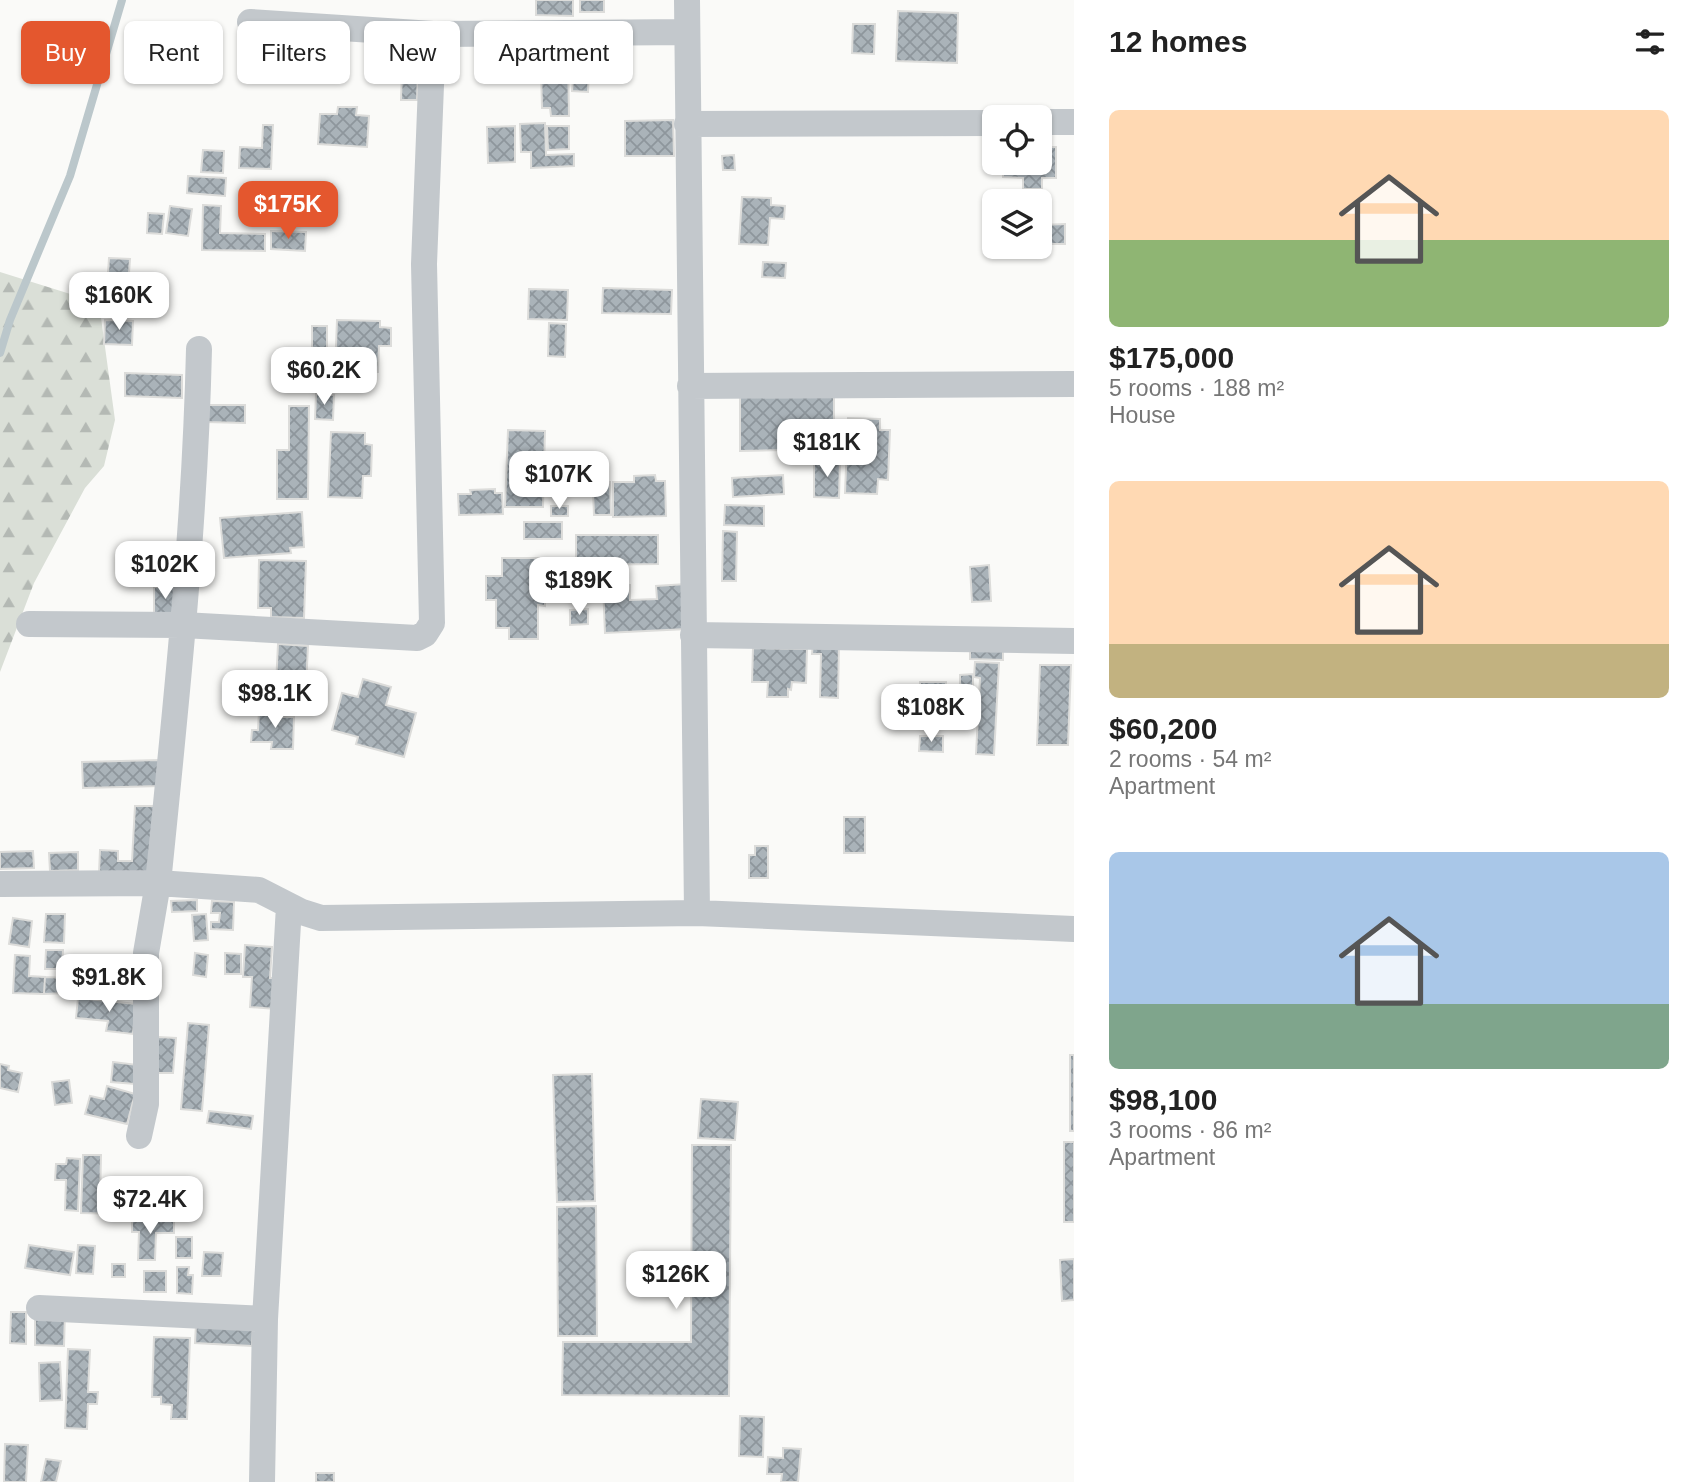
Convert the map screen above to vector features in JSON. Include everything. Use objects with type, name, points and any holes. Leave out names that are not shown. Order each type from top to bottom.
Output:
[{"type":"street","points":[[687,0],[697,913]]},
{"type":"street","points":[[460,34],[686,32]]},
{"type":"street","points":[[29,624],[183,625],[417,638],[429,629],[432,623],[424,264],[431,84]]},
{"type":"street","points":[[1052,122],[1074,122]]},
{"type":"street","points":[[687,124],[982,123]]},
{"type":"street","points":[[139,1136],[146,1104],[146,953],[158,883],[183,625],[197,435],[199,349]]},
{"type":"street","points":[[690,386],[1074,384]]},
{"type":"street","points":[[693,635],[1074,641]]},
{"type":"street","points":[[0,884],[158,883],[259,890],[289,906],[321,918],[697,913],[1074,929]]},
{"type":"street","points":[[262,1482],[265,1320],[289,906]]},
{"type":"street","points":[[39,1308],[265,1320]]},
{"type":"green space","points":[[0,272],[99,303],[115,420],[104,466],[85,488],[34,583],[0,672]]},
{"type":"building","points":[[536,0],[573,0],[573,16],[536,15]]},
{"type":"building","points":[[580,0],[604,0],[604,12],[580,12]]},
{"type":"building","points":[[898,11],[958,13],[957,63],[896,61]]},
{"type":"building","points":[[853,24],[875,24],[874,54],[852,53]]},
{"type":"building","points":[[402,84],[418,84],[417,100],[401,100]]},
{"type":"building","points":[[541,84],[568,84],[569,116],[551,116],[550,108],[542,108]]},
{"type":"building","points":[[573,84],[588,84],[588,92],[572,91]]},
{"type":"building","points":[[338,107],[357,107],[356,115],[369,116],[367,147],[318,144],[320,114],[337,114]]},
{"type":"building","points":[[673,120],[674,156],[625,156],[625,121]]},
{"type":"building","points":[[545,123],[546,155],[574,154],[574,166],[531,168],[531,152],[521,152],[520,124]]},
{"type":"building","points":[[263,125],[273,125],[271,169],[239,168],[240,147],[262,148]]},
{"type":"building","points":[[515,126],[515,162],[488,163],[487,127]]},
{"type":"building","points":[[547,126],[569,126],[569,149],[548,150]]},
{"type":"building","points":[[1052,147],[1056,147],[1056,178],[1042,178],[1042,189],[1023,189],[1023,178],[1003,177],[1052,175]]},
{"type":"building","points":[[203,150],[224,151],[223,173],[201,172]]},
{"type":"building","points":[[734,155],[735,170],[723,170],[722,156]]},
{"type":"building","points":[[188,176],[226,178],[225,196],[187,193]]},
{"type":"building","points":[[285,192],[306,193],[305,214],[284,214]]},
{"type":"building","points":[[742,197],[771,198],[771,205],[785,206],[784,219],[770,218],[768,245],[739,244]]},
{"type":"building","points":[[203,205],[221,206],[220,233],[265,234],[265,251],[202,250]]},
{"type":"building","points":[[170,206],[192,209],[188,236],[166,233]]},
{"type":"building","points":[[148,213],[164,214],[162,234],[147,233]]},
{"type":"building","points":[[1065,224],[1065,244],[1052,244],[1052,225]]},
{"type":"building","points":[[271,231],[306,232],[305,251],[271,249]]},
{"type":"building","points":[[109,258],[130,259],[126,316],[105,315]]},
{"type":"building","points":[[763,262],[786,263],[785,278],[762,277]]},
{"type":"building","points":[[603,288],[672,290],[671,314],[602,313]]},
{"type":"building","points":[[529,289],[568,290],[567,320],[528,319]]},
{"type":"building","points":[[105,320],[133,321],[132,345],[104,344]]},
{"type":"building","points":[[337,320],[380,321],[380,327],[391,328],[391,346],[379,346],[378,372],[335,371]]},
{"type":"building","points":[[549,323],[566,324],[565,357],[548,356]]},
{"type":"building","points":[[312,326],[327,326],[327,371],[312,371]]},
{"type":"building","points":[[125,373],[182,375],[182,398],[125,396]]},
{"type":"building","points":[[319,382],[334,383],[334,392],[318,390]]},
{"type":"building","points":[[834,389],[834,449],[740,451],[740,390]]},
{"type":"building","points":[[316,394],[334,395],[333,420],[315,419]]},
{"type":"building","points":[[206,405],[245,405],[245,423],[206,422]]},
{"type":"building","points":[[289,406],[309,406],[308,499],[277,499],[277,450],[289,450]]},
{"type":"building","points":[[848,418],[880,419],[880,430],[890,430],[888,480],[878,479],[877,494],[845,493]]},
{"type":"building","points":[[508,430],[545,431],[543,507],[505,507]]},
{"type":"building","points":[[331,432],[365,433],[365,444],[372,445],[371,476],[363,476],[362,498],[328,497]]},
{"type":"building","points":[[814,460],[840,460],[839,498],[814,497]]},
{"type":"building","points":[[655,475],[656,481],[665,481],[666,516],[613,517],[613,482],[634,482],[634,476]]},
{"type":"building","points":[[783,475],[784,494],[733,497],[732,478]]},
{"type":"building","points":[[610,482],[611,515],[594,515],[593,491],[601,491],[601,483]]},
{"type":"building","points":[[495,489],[495,493],[502,493],[503,514],[459,515],[458,494],[471,494],[470,490]]},
{"type":"building","points":[[725,505],[764,506],[764,526],[724,525]]},
{"type":"building","points":[[551,506],[568,506],[568,516],[551,516]]},
{"type":"building","points":[[302,512],[304,547],[290,548],[291,553],[224,558],[220,518]]},
{"type":"building","points":[[524,522],[562,522],[562,539],[524,539]]},
{"type":"building","points":[[723,531],[737,532],[736,581],[722,581]]},
{"type":"building","points":[[576,535],[658,535],[658,564],[576,565]]},
{"type":"building","points":[[502,558],[539,558],[538,581],[545,580],[545,606],[538,605],[538,639],[509,639],[509,628],[496,628],[496,600],[486,600],[486,576],[502,576]]},
{"type":"building","points":[[259,560],[306,561],[304,618],[271,617],[271,608],[258,608]]},
{"type":"building","points":[[989,565],[991,601],[972,602],[970,567]]},
{"type":"building","points":[[686,584],[687,629],[605,633],[603,586],[630,585],[630,600],[657,599],[656,586]]},
{"type":"building","points":[[154,587],[177,587],[177,615],[154,616]]},
{"type":"building","points":[[588,609],[588,624],[570,625],[570,610]]},
{"type":"building","points":[[813,642],[839,643],[838,698],[820,697],[821,654],[812,654]]},
{"type":"building","points":[[278,644],[308,646],[305,706],[256,704],[256,684],[276,685]]},
{"type":"building","points":[[970,645],[1003,650],[1003,660],[970,659]]},
{"type":"building","points":[[753,648],[807,649],[806,683],[792,682],[788,697],[767,697],[768,682],[752,682]]},
{"type":"building","points":[[975,662],[999,663],[994,755],[976,754],[980,678],[974,677]]},
{"type":"building","points":[[1040,665],[1071,665],[1068,745],[1037,745]]},
{"type":"building","points":[[973,674],[973,691],[960,691],[960,675]]},
{"type":"building","points":[[363,679],[391,687],[386,705],[416,713],[404,757],[356,744],[358,737],[332,730],[342,693],[358,697]]},
{"type":"building","points":[[920,682],[946,682],[945,708],[920,708]]},
{"type":"building","points":[[259,711],[280,712],[280,717],[294,717],[293,749],[271,749],[272,742],[251,742],[252,730],[258,730]]},
{"type":"building","points":[[920,736],[943,736],[943,752],[919,751]]},
{"type":"building","points":[[160,760],[160,786],[83,788],[82,762]]},
{"type":"building","points":[[135,806],[157,806],[153,875],[99,873],[100,850],[118,851],[118,861],[132,861]]},
{"type":"building","points":[[844,817],[865,817],[865,853],[844,853]]},
{"type":"building","points":[[755,846],[768,846],[768,878],[749,878],[749,855],[755,855]]},
{"type":"building","points":[[33,851],[34,868],[0,869],[0,852]]},
{"type":"building","points":[[78,852],[78,870],[50,871],[49,853]]},
{"type":"building","points":[[197,900],[197,911],[172,912],[171,901]]},
{"type":"building","points":[[212,901],[234,902],[233,930],[211,929],[211,922],[219,922],[220,913],[211,913]]},
{"type":"building","points":[[46,914],[65,914],[64,943],[44,942]]},
{"type":"building","points":[[206,914],[208,940],[194,941],[192,915]]},
{"type":"building","points":[[13,918],[32,921],[29,947],[9,944]]},
{"type":"building","points":[[245,945],[272,947],[270,978],[277,978],[275,1009],[250,1007],[252,977],[243,977]]},
{"type":"building","points":[[46,950],[63,950],[62,969],[45,969]]},
{"type":"building","points":[[195,953],[208,955],[206,977],[193,975]]},
{"type":"building","points":[[225,953],[241,954],[241,974],[225,974]]},
{"type":"building","points":[[15,955],[30,956],[29,976],[45,977],[44,994],[13,993]]},
{"type":"building","points":[[45,977],[65,978],[65,993],[44,994]]},
{"type":"building","points":[[78,998],[136,1004],[133,1034],[106,1031],[108,1021],[76,1018]]},
{"type":"building","points":[[188,1023],[209,1025],[202,1111],[181,1109]]},
{"type":"building","points":[[158,1037],[176,1038],[173,1073],[156,1073]]},
{"type":"building","points":[[1070,1055],[1074,1055],[1074,1131],[1070,1131]]},
{"type":"building","points":[[113,1062],[138,1065],[135,1084],[111,1082]]},
{"type":"building","points":[[0,1064],[9,1066],[8,1070],[22,1073],[18,1092],[0,1088]]},
{"type":"building","points":[[592,1074],[595,1201],[557,1202],[553,1075]]},
{"type":"building","points":[[69,1080],[72,1103],[55,1105],[52,1082]]},
{"type":"building","points":[[107,1086],[135,1094],[127,1124],[85,1114],[90,1096],[104,1099]]},
{"type":"building","points":[[701,1099],[738,1102],[735,1140],[698,1138]]},
{"type":"building","points":[[209,1111],[253,1116],[251,1129],[207,1123]]},
{"type":"building","points":[[1064,1142],[1074,1142],[1074,1222],[1064,1222]]},
{"type":"building","points":[[692,1145],[731,1145],[729,1396],[562,1395],[563,1342],[691,1342]]},
{"type":"building","points":[[83,1155],[101,1155],[100,1200],[104,1200],[104,1183],[121,1183],[121,1199],[124,1199],[121,1214],[81,1213]]},
{"type":"building","points":[[67,1158],[80,1159],[78,1211],[65,1210],[66,1180],[55,1180],[56,1164],[66,1164]]},
{"type":"building","points":[[596,1206],[597,1336],[558,1336],[557,1207]]},
{"type":"building","points":[[132,1221],[174,1221],[174,1233],[156,1233],[155,1260],[138,1260],[139,1232],[132,1232]]},
{"type":"building","points":[[176,1237],[192,1237],[192,1258],[176,1258]]},
{"type":"building","points":[[29,1245],[74,1252],[70,1275],[25,1268]]},
{"type":"building","points":[[78,1245],[95,1246],[93,1274],[76,1273]]},
{"type":"building","points":[[204,1252],[223,1253],[221,1276],[202,1276]]},
{"type":"building","points":[[1074,1259],[1074,1300],[1062,1301],[1060,1260]]},
{"type":"building","points":[[112,1264],[125,1264],[125,1277],[112,1277]]},
{"type":"building","points":[[177,1267],[189,1267],[188,1275],[193,1275],[192,1294],[177,1293]]},
{"type":"building","points":[[144,1271],[166,1271],[166,1292],[144,1292]]},
{"type":"building","points":[[11,1312],[26,1312],[26,1344],[10,1343]]},
{"type":"building","points":[[35,1312],[65,1312],[64,1346],[35,1345]]},
{"type":"building","points":[[196,1324],[253,1327],[252,1346],[195,1343]]},
{"type":"building","points":[[154,1337],[190,1338],[187,1419],[171,1419],[172,1405],[161,1404],[161,1397],[152,1397]]},
{"type":"building","points":[[68,1349],[90,1350],[88,1392],[98,1392],[97,1404],[88,1404],[87,1429],[65,1428]]},
{"type":"building","points":[[60,1362],[62,1400],[40,1401],[39,1363]]},
{"type":"building","points":[[740,1416],[764,1417],[763,1457],[739,1456]]},
{"type":"building","points":[[5,1444],[28,1445],[26,1482],[4,1482]]},
{"type":"building","points":[[783,1448],[801,1449],[798,1482],[781,1482],[782,1474],[767,1474],[768,1457],[783,1458]]},
{"type":"building","points":[[46,1459],[61,1461],[56,1482],[41,1482]]},
{"type":"building","points":[[316,1473],[334,1473],[334,1482],[316,1482]]},
{"type":"waterway","points":[[0,353],[10,320],[70,176],[122,0]]}]
